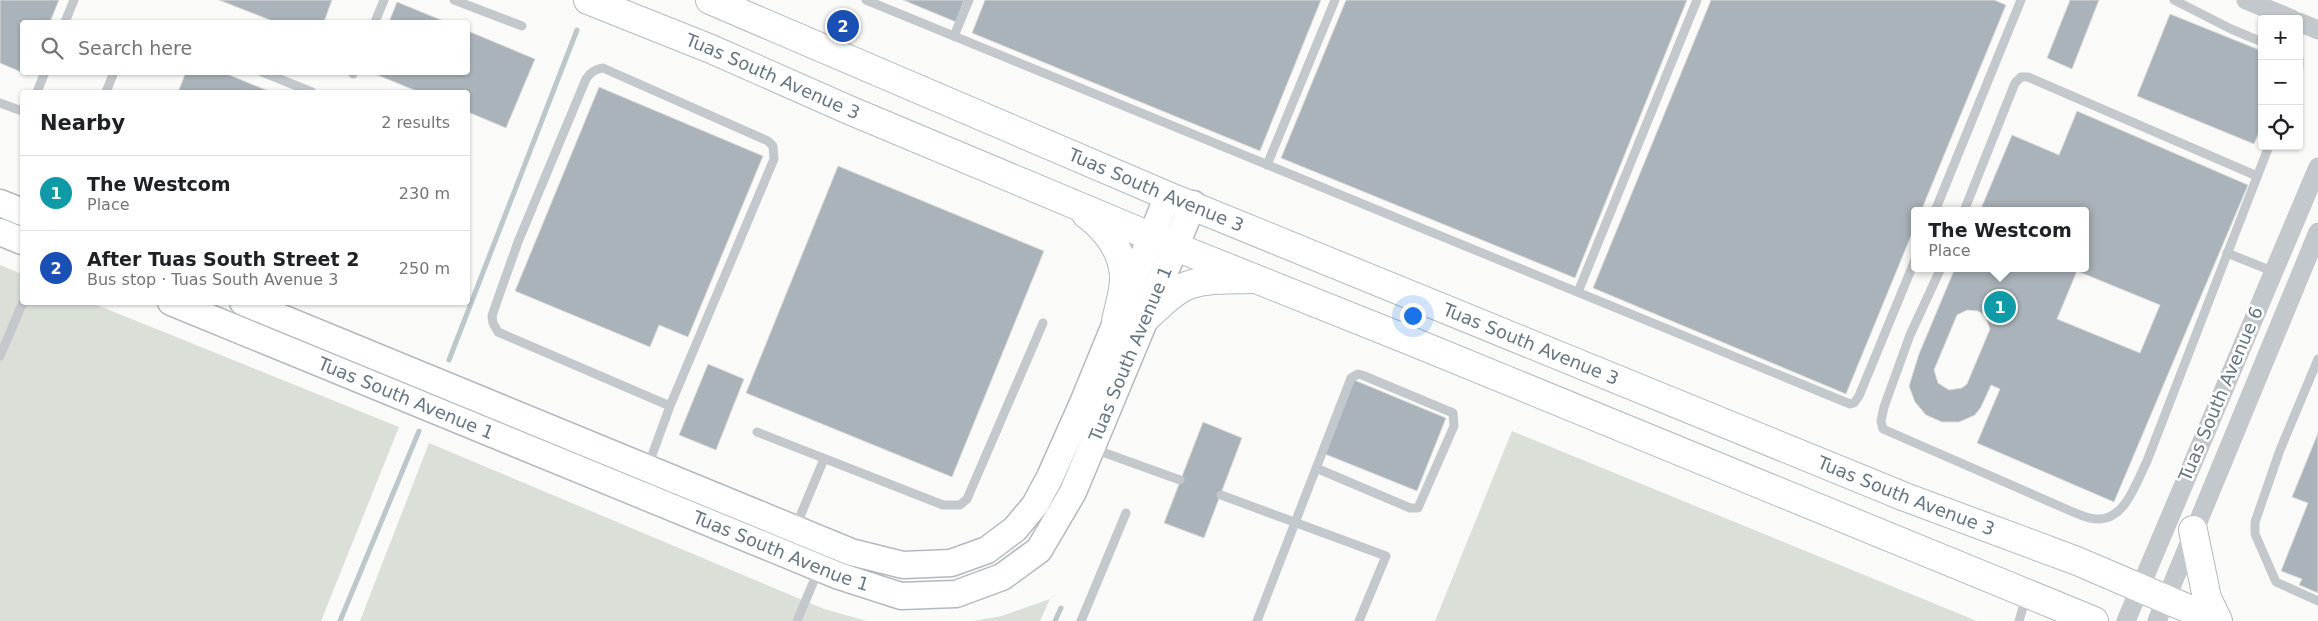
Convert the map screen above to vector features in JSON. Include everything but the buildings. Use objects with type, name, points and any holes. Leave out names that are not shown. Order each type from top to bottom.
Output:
[{"type":"main road","name":"Tuas South Avenue 3","points":[[588,0],[710,49],[1164,242],[1259,279],[2094,621]]},
{"type":"main road","name":"Tuas South Avenue 3","points":[[710,0],[1180,200],[1896,493],[2077,562],[2138,589],[2161,611],[2218,621]]},
{"type":"main road","name":"Tuas South Avenue 1","points":[[179,305],[819,568],[901,596],[956,594],[1002,578],[1039,550],[1073,492],[1147,317],[1164,242],[1180,200]]},
{"type":"main road","points":[[1070,202],[1094,221],[1117,248],[1124,276],[1116,321]]},
{"type":"main road","points":[[0,203],[20,211]]},
{"type":"main road","points":[[0,232],[20,240]]},
{"type":"main road","name":"Tuas South Avenue 1","points":[[250,305],[851,552],[903,565],[951,563],[987,550],[1015,529],[1035,504],[1050,477],[1083,403],[1116,321],[1164,242]]},
{"type":"main road","points":[[1147,317],[1172,295],[1185,287],[1200,282],[1259,279]]},
{"type":"main road","points":[[2193,530],[2207,598],[2218,621]]},
{"type":"street","points":[[2246,0],[2282,15]]},
{"type":"street","points":[[2303,24],[2318,30]]},
{"type":"street","name":"Tuas South Avenue 6","points":[[2126,621],[2272,271],[2318,167]]},
{"type":"street","name":"Tuas South Avenue 6","points":[[2161,611],[2318,232]]},
{"type":"lane","points":[[66,20],[74,0]]},
{"type":"lane","points":[[376,20],[384,0]]},
{"type":"lane","points":[[454,0],[522,26]]},
{"type":"lane","points":[[866,0],[1850,404],[1854,403],[1859,396],[1911,270]]},
{"type":"lane","points":[[954,36],[969,0]]},
{"type":"lane","points":[[1268,165],[1335,0]]},
{"type":"lane","points":[[1578,292],[1697,0]]},
{"type":"lane","points":[[1937,207],[2021,0]]},
{"type":"lane","points":[[2174,0],[2258,40]]},
{"type":"lane","points":[[647,468],[670,406],[774,159],[774,146],[768,141],[603,68],[591,72],[586,79],[511,260],[492,316],[493,323],[498,332],[670,406]]},
{"type":"lane","points":[[38,90],[44,75]]},
{"type":"lane","points":[[107,90],[113,75]]},
{"type":"lane","points":[[270,75],[307,90]]},
{"type":"lane","points":[[1966,207],[2015,83],[2021,77],[2028,77],[2257,176]]},
{"type":"lane","points":[[0,103],[20,111]]},
{"type":"lane","points":[[1939,272],[1910,335],[1884,407],[1881,421],[1883,429],[2073,512],[2095,519],[2110,518],[2124,506],[2146,461],[2267,150]]},
{"type":"lane","points":[[2228,253],[2272,271]]},
{"type":"lane","points":[[0,356],[22,305]]},
{"type":"lane","points":[[757,432],[944,505],[960,505],[967,499],[1043,322]]},
{"type":"lane","points":[[2318,358],[2280,450],[2254,529],[2276,582],[2318,601]]},
{"type":"lane","points":[[1257,621],[1296,523],[1316,468],[1351,378],[1354,375],[1362,375],[1450,410],[1455,418],[1454,426],[1418,508],[1410,508],[1316,468]]},
{"type":"lane","points":[[1092,448],[1180,480]]},
{"type":"lane","points":[[795,529],[824,459]]},
{"type":"lane","points":[[1221,495],[1386,556],[1359,621]]},
{"type":"lane","points":[[1081,621],[1126,512]]},
{"type":"lane","points":[[797,621],[819,568]]},
{"type":"lane","points":[[2019,621],[2027,594]]},
{"type":"shaded area","points":[[0,265],[20,273],[20,305],[97,305],[399,427],[321,621],[0,621]]},
{"type":"shaded area","points":[[1512,431],[1977,621],[1435,621]]},
{"type":"shaded area","points":[[429,443],[824,609],[867,621],[360,621]]},
{"type":"shaded area","points":[[1050,599],[1040,621],[973,621],[1002,616]]},
{"type":"waterway","points":[[449,360],[577,30]]},
{"type":"waterway","points":[[340,621],[419,431]]},
{"type":"waterway","points":[[1055,621],[1061,608]]},
{"type":"place","name":"After Tuas South Street 2","points":[[843,26]]},
{"type":"place","name":"The Westcom","points":[[2000,307]]}]
